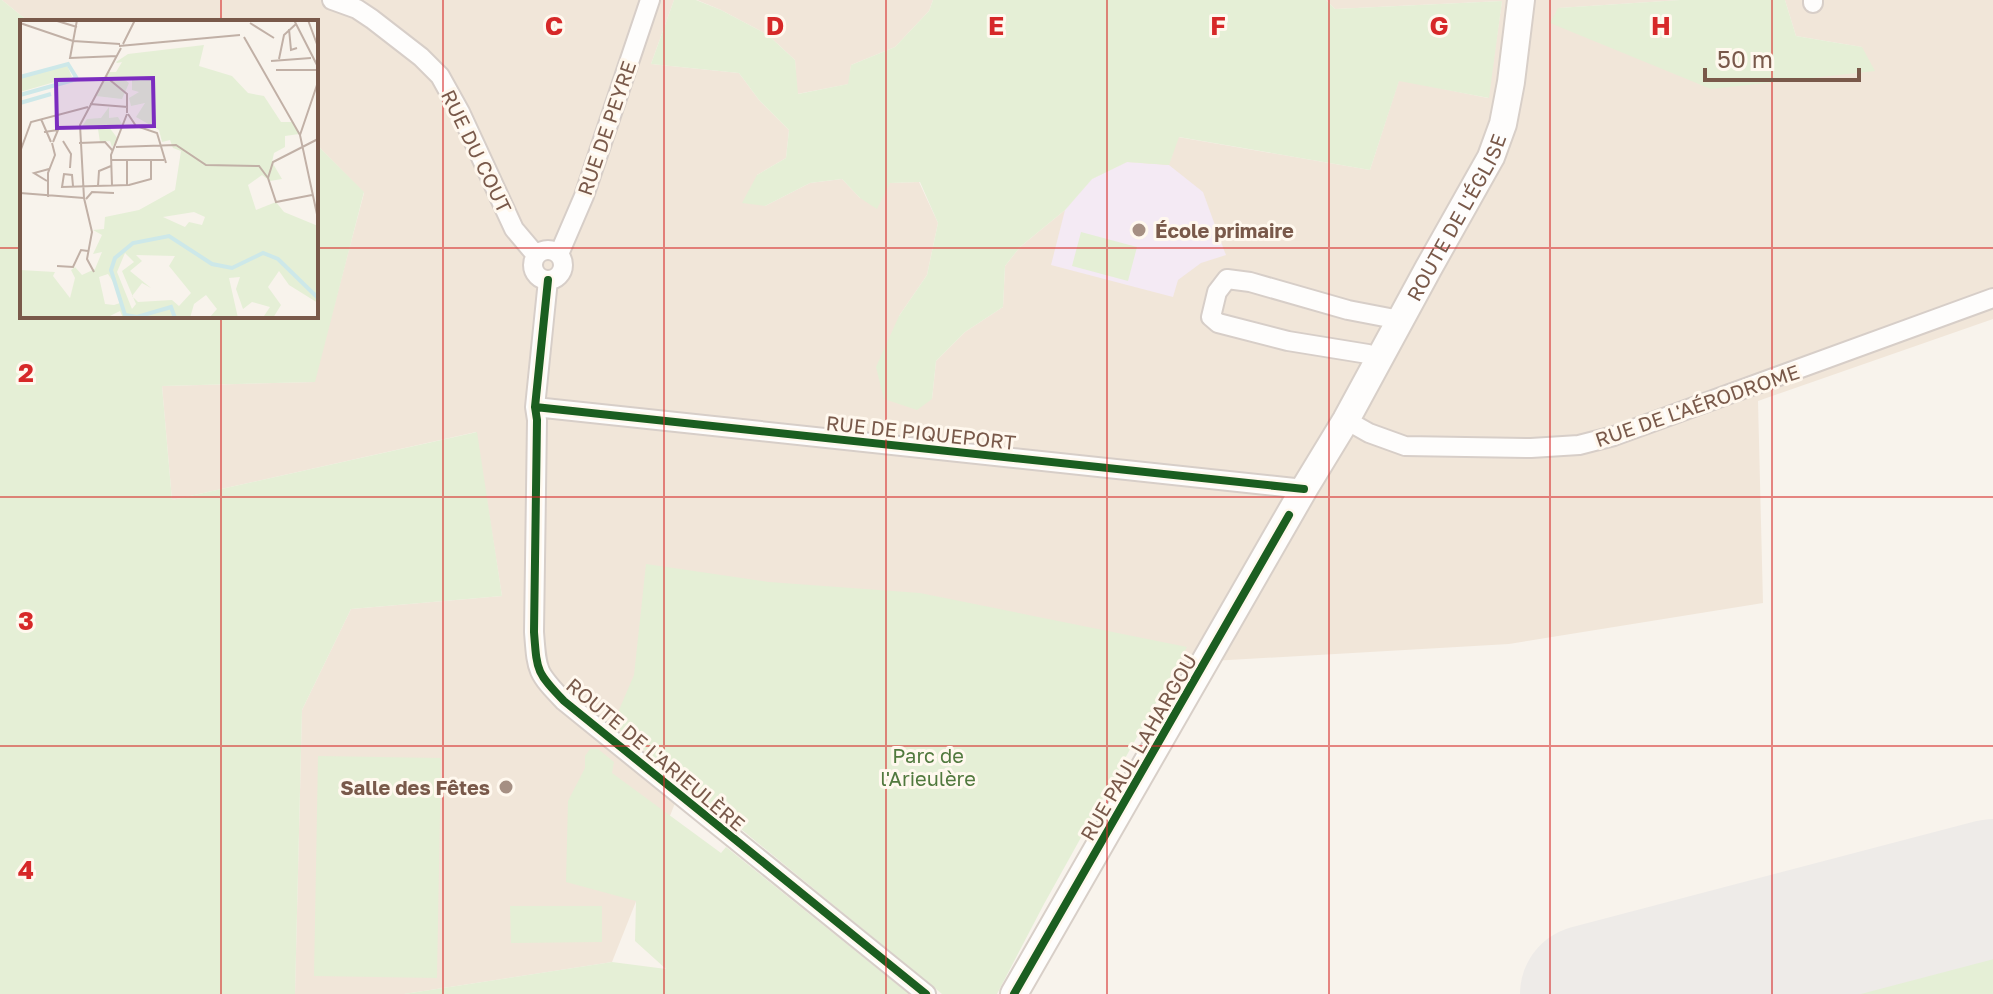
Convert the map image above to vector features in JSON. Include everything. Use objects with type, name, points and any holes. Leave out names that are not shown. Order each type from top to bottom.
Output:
[{"type":"street","name":"RUE DU COUT","points":[[332,0],[357,4],[440,76],[514,229],[536,255]]},
{"type":"street","name":"RUE DE PEYRE","points":[[535,407],[548,280],[555,279],[563,267],[559,254],[584,196],[650,0]]},
{"type":"street","name":"ROUTE DE L'ÉGLISE","points":[[1346,420],[1491,157],[1503,124],[1521,0]]},
{"type":"street","points":[[548,280],[539,278],[534,272],[536,255],[543,250],[559,254]]},
{"type":"street","points":[[1378,360],[1368,354],[1288,341],[1218,323],[1211,317],[1217,292],[1227,279],[1250,282],[1348,310],[1400,320]]},
{"type":"street","name":"RUE DE L'AÉRODROME","points":[[1346,420],[1369,433],[1405,446],[1531,448],[1579,445],[1629,430],[1993,298]]},
{"type":"street","name":"RUE DE PIQUEPORT","points":[[535,407],[1304,489]]},
{"type":"street","name":"ROUTE DE L'ARIEULÈRE","points":[[535,407],[534,632],[536,664],[543,679],[564,701],[926,994]]},
{"type":"street","name":"RUE PAUL LAHARGOU","points":[[1014,994],[1346,420]]},
{"type":"shaded area","points":[[2,0],[674,0],[651,64],[739,73],[759,100],[789,130],[786,158],[757,175],[765,206],[810,183],[842,179],[860,198],[890,183],[919,182],[938,223],[927,275],[899,316],[932,399],[936,361],[965,332],[1003,307],[1005,266],[1020,247],[1065,210],[1092,179],[1127,162],[1169,164],[1178,137],[1370,170],[1399,80],[1488,98],[1502,1],[1335,9],[1326,0],[1680,0],[1559,8],[1862,47],[1796,36],[1785,0],[1993,0],[1993,319],[1758,401],[1763,603],[1509,644],[1107,667],[754,604],[612,962],[404,994],[295,994],[302,710],[351,609],[502,596],[476,432],[172,500],[162,386],[314,382],[364,193],[318,146],[318,20],[27,20]]},
{"type":"shaded area","points":[[697,0],[933,0],[929,11],[895,47],[851,65],[849,84],[797,94],[795,60],[768,35]]},
{"type":"shaded area","name":"École primaire","points":[[1127,162],[1169,165],[1203,192],[1226,255],[1201,263],[1178,280],[1173,297],[1051,265],[1065,210],[1092,179]]},
{"type":"green space","points":[[2,0],[27,20],[20,20],[20,318],[318,318],[318,146],[364,192],[315,382],[162,386],[172,500],[477,432],[502,596],[351,609],[302,710],[295,994],[0,994]]},
{"type":"green space","points":[[674,0],[696,0],[768,35],[795,60],[798,94],[848,84],[851,65],[895,47],[929,11],[933,0],[1326,0],[1335,9],[1502,1],[1489,98],[1399,81],[1370,170],[1179,137],[1169,165],[1127,162],[1092,179],[1065,210],[1020,247],[1005,266],[1003,307],[965,332],[936,361],[932,399],[917,410],[884,399],[876,367],[899,316],[927,275],[938,223],[920,182],[890,183],[877,209],[860,198],[842,179],[810,183],[765,206],[742,203],[757,175],[786,158],[789,130],[759,100],[739,73],[651,64]]},
{"type":"green space","points":[[1680,0],[1785,0],[1796,36],[1862,47],[1875,71],[1711,89],[1550,23],[1558,8]]},
{"type":"green space","points":[[1081,232],[1137,247],[1128,281],[1072,266]]},
{"type":"green space","name":"Parc de l'Arieulère","points":[[646,564],[769,582],[920,593],[1187,647],[997,994],[942,994],[613,724],[634,675]]},
{"type":"green space","points":[[590,749],[598,749],[614,762],[612,773],[721,853],[726,847],[909,994],[404,994],[612,962],[666,969],[635,941],[636,901],[566,882],[568,801],[585,768],[585,756]]},
{"type":"green space","points":[[318,756],[441,758],[437,978],[314,976]]},
{"type":"green space","points":[[510,906],[602,906],[602,942],[511,943]]},
{"type":"green space","points":[[1993,954],[1993,994],[1839,994]]},
{"type":"taxiway","points":[[1606,994],[1668,977]]},
{"type":"runway","points":[[1589,994],[1993,888]]},
{"type":"cycle path","points":[[548,280],[535,407],[534,632],[537,663],[543,677],[564,701],[926,994]]},
{"type":"cycle path","points":[[535,407],[1304,489]]},
{"type":"cycle path","points":[[1014,994],[1289,515]]},
{"type":"place","name":"École primaire","points":[[1139,230]]},
{"type":"place","name":"Salle des Fêtes","points":[[506,787]]}]
